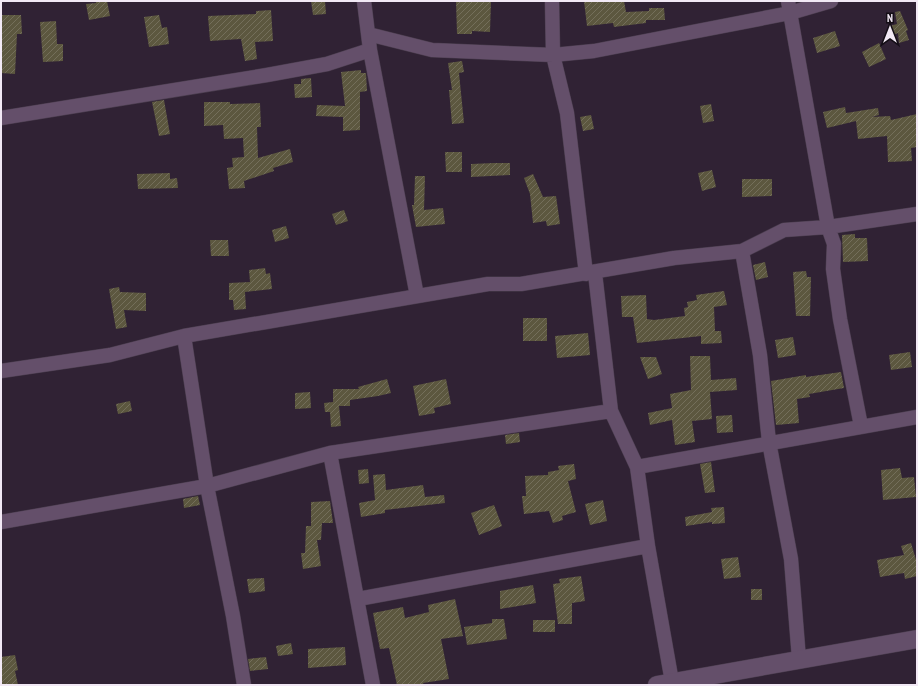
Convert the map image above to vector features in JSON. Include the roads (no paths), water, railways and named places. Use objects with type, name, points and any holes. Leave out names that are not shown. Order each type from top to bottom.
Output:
[{"type":"street","points":[[364,1],[370,50],[417,296]]},
{"type":"street","points":[[552,1],[552,55],[567,113],[611,411],[637,467],[664,684],[917,639]]},
{"type":"street","points":[[368,34],[432,50],[552,55],[594,51],[789,7],[831,1]]},
{"type":"street","points":[[789,7],[828,227],[834,244],[833,269],[840,319],[861,426]]},
{"type":"street","points":[[1,118],[327,64],[370,50]]},
{"type":"street","points":[[1,371],[110,355],[184,336],[488,284],[521,284],[590,274],[674,258],[742,251],[784,230],[828,227],[917,214]]},
{"type":"street","points":[[742,251],[760,355],[769,442],[791,559],[799,659]]},
{"type":"street","points":[[184,336],[207,486],[233,616],[244,685]]},
{"type":"street","points":[[1,522],[207,486],[330,453],[611,411]]},
{"type":"street","points":[[637,467],[769,442],[917,417]]},
{"type":"street","points":[[330,453],[373,685]]},
{"type":"street","points":[[358,600],[648,546]]}]
